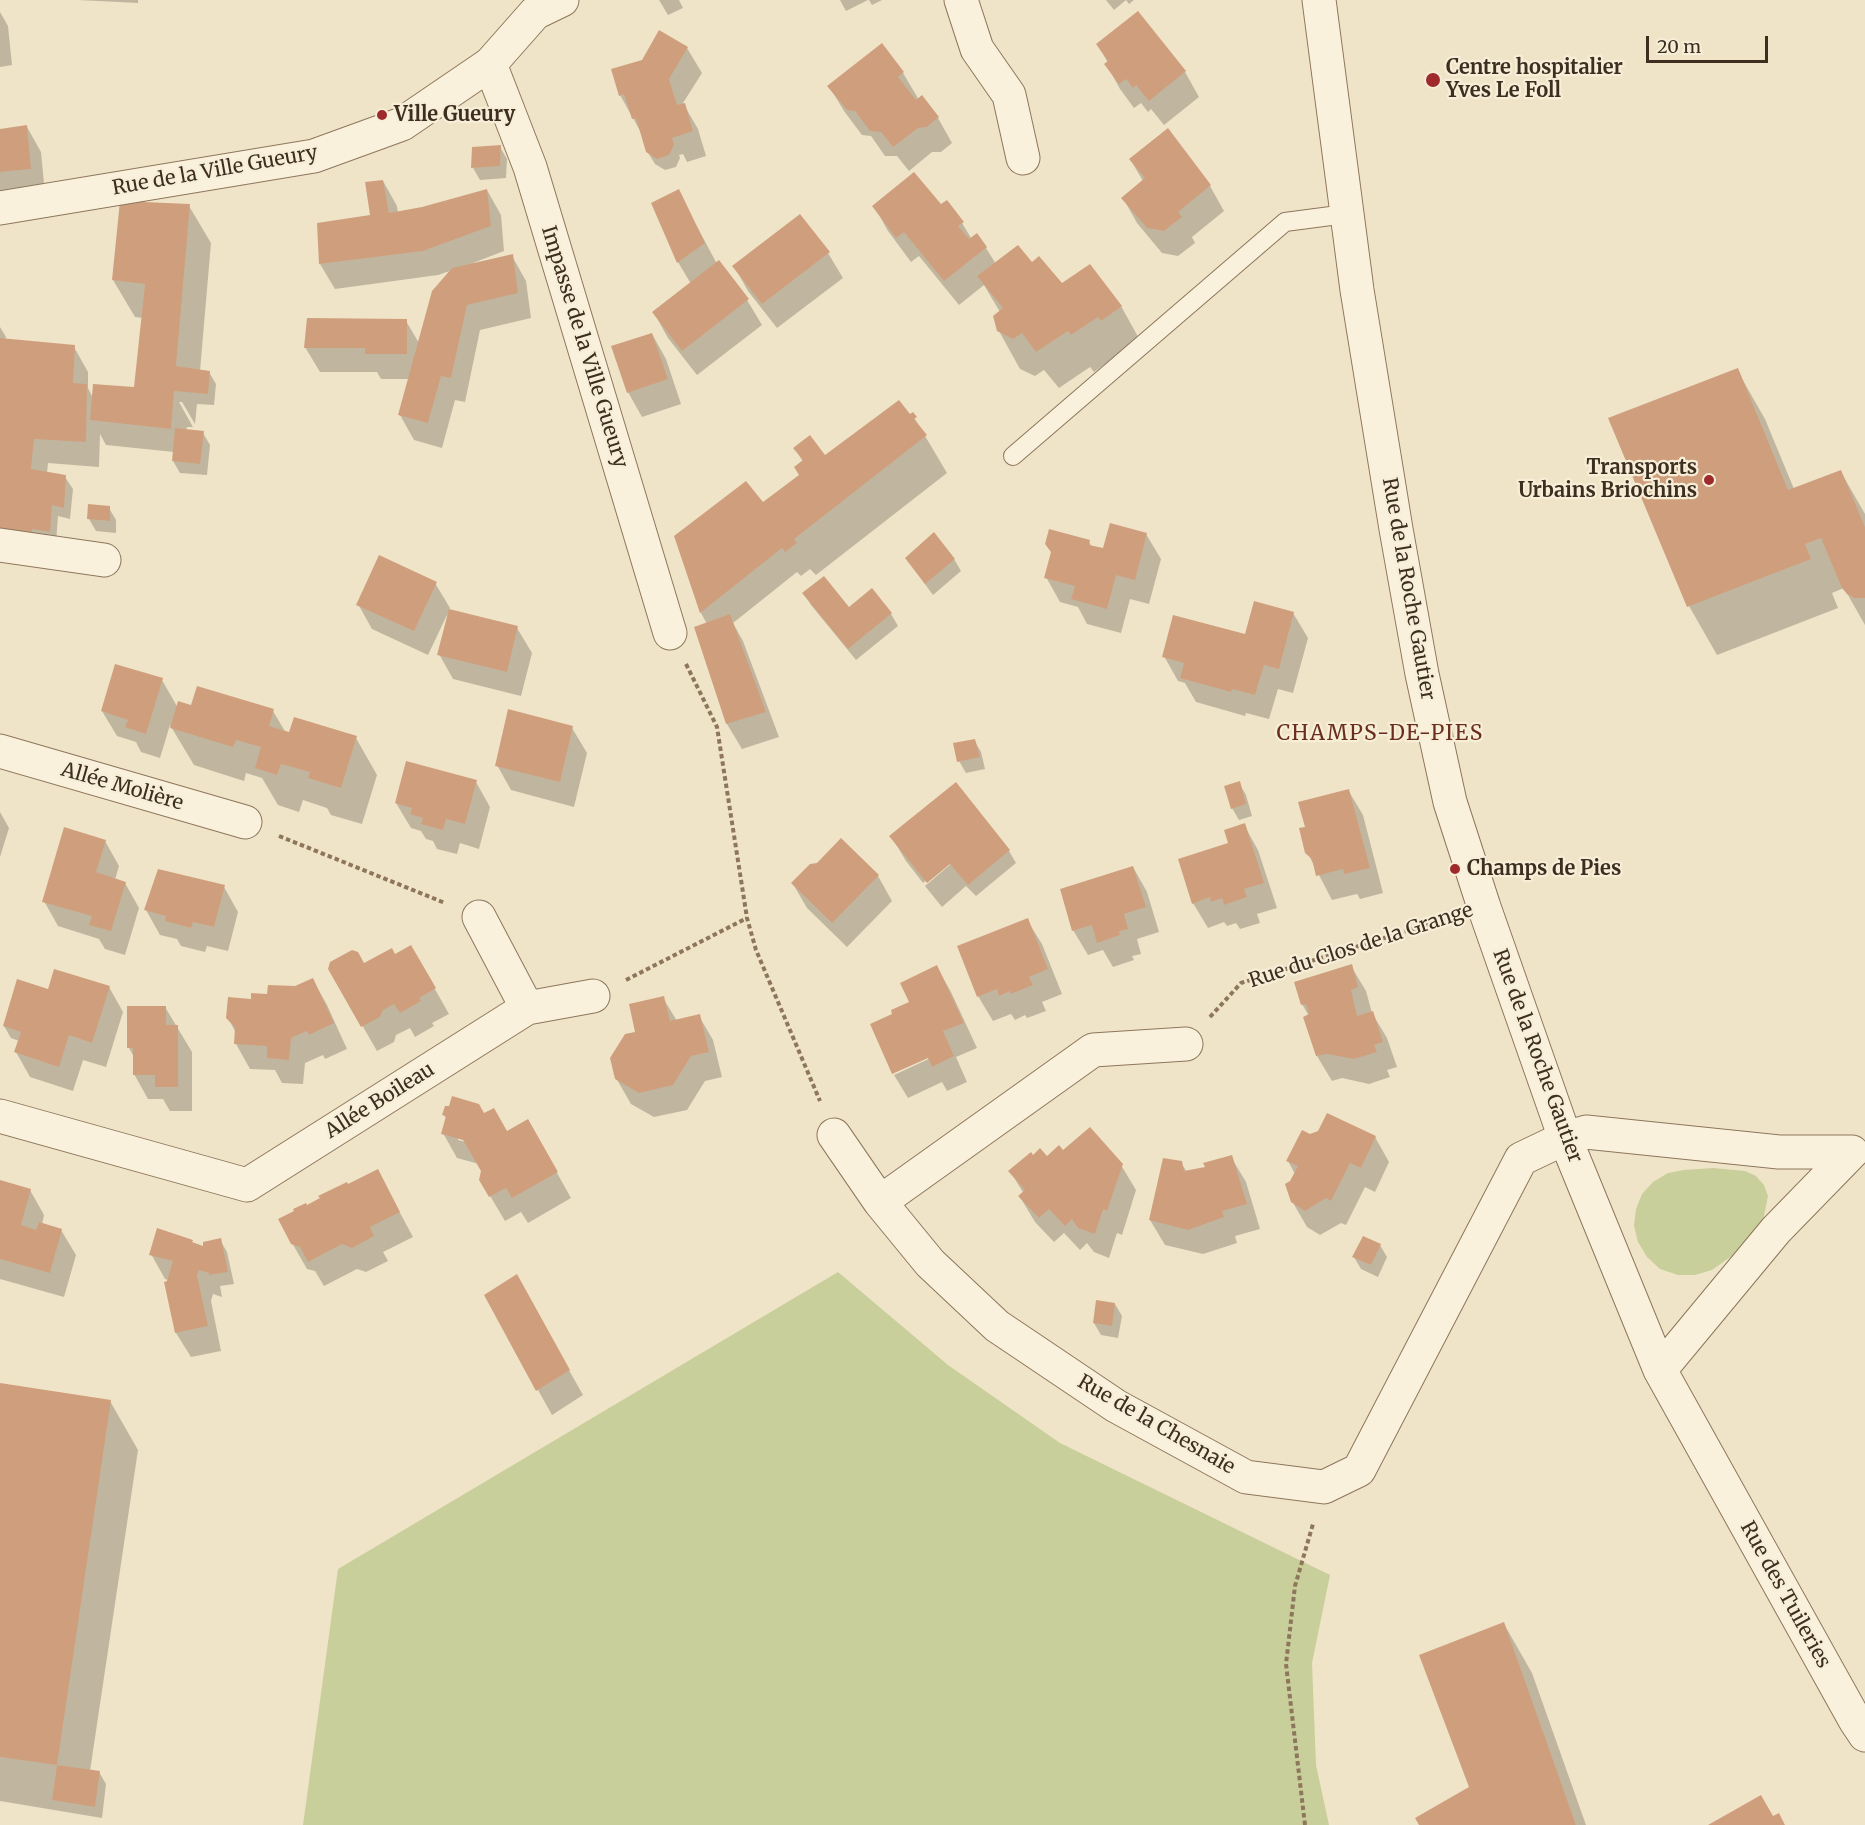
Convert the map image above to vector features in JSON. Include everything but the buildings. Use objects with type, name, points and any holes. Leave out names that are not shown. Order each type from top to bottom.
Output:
[{"type":"street","name":"Rue de la Ville Gueury","points":[[0,208],[314,156],[402,124],[490,64],[536,13],[562,0]]},
{"type":"street","points":[[962,0],[977,49],[1009,94],[1023,158]]},
{"type":"street","name":"Rue de la Roche Gautier","points":[[1319,0],[1346,214],[1396,529],[1422,674],[1450,802],[1484,907],[1565,1138],[1660,1370],[1707,1454]]},
{"type":"street","name":"Impasse de la Ville Gueury","points":[[490,64],[530,167],[670,633]]},
{"type":"street","points":[[0,545],[104,560]]},
{"type":"street","name":"Allée Molière","points":[[0,751],[245,822]]},
{"type":"street","points":[[479,917],[527,1008]]},
{"type":"street","name":"Allée Boileau","points":[[0,1116],[247,1185],[527,1008],[593,996]]},
{"type":"street","points":[[880,1202],[1093,1050],[1186,1044]]},
{"type":"street","points":[[1324,1487],[1359,1470],[1521,1159],[1565,1138],[1586,1131],[1779,1152],[1858,1149]]},
{"type":"street","name":"Rue de la Chesnaie","points":[[834,1135],[880,1202],[930,1263],[997,1326],[1116,1406],[1246,1476],[1324,1487]]},
{"type":"street","points":[[1660,1370],[1776,1230],[1858,1149]]},
{"type":"street","name":"Rue des Tuileries","points":[[1707,1454],[1855,1720],[1865,1734]]},
{"type":"lane","points":[[1013,456],[1285,222],[1346,214]]},
{"type":"path","points":[[670,633],[717,727],[747,918],[756,950],[834,1135]]},
{"type":"path","points":[[245,822],[479,917]]},
{"type":"path","name":"Rue du Clos de la Grange","points":[[1186,1044],[1241,983],[1484,907]]},
{"type":"path","points":[[593,996],[747,918]]},
{"type":"path","points":[[1305,1825],[1286,1664],[1295,1586],[1324,1487]]},
{"type":"green space","points":[[1713,1168],[1745,1171],[1756,1176],[1764,1185],[1768,1196],[1763,1221],[1736,1253],[1712,1270],[1695,1275],[1678,1275],[1660,1269],[1647,1257],[1638,1242],[1634,1226],[1636,1209],[1642,1194],[1653,1182],[1668,1173]]},
{"type":"green space","points":[[838,1272],[948,1365],[1060,1443],[1330,1575],[1312,1663],[1316,1765],[1329,1825],[303,1825],[338,1569]]},
{"type":"place","name":"Centre hospitalier Yves Le Foll","points":[[1433,80]]},
{"type":"place","name":"Ville Gueury","points":[[382,115]]},
{"type":"place","name":"Transports Urbains Briochins","points":[[1709,480]]},
{"type":"place","name":"Champs de Pies","points":[[1455,869]]},
{"type":"district","name":"CHAMPS-DE-PIES","points":[[1380,734]]}]
